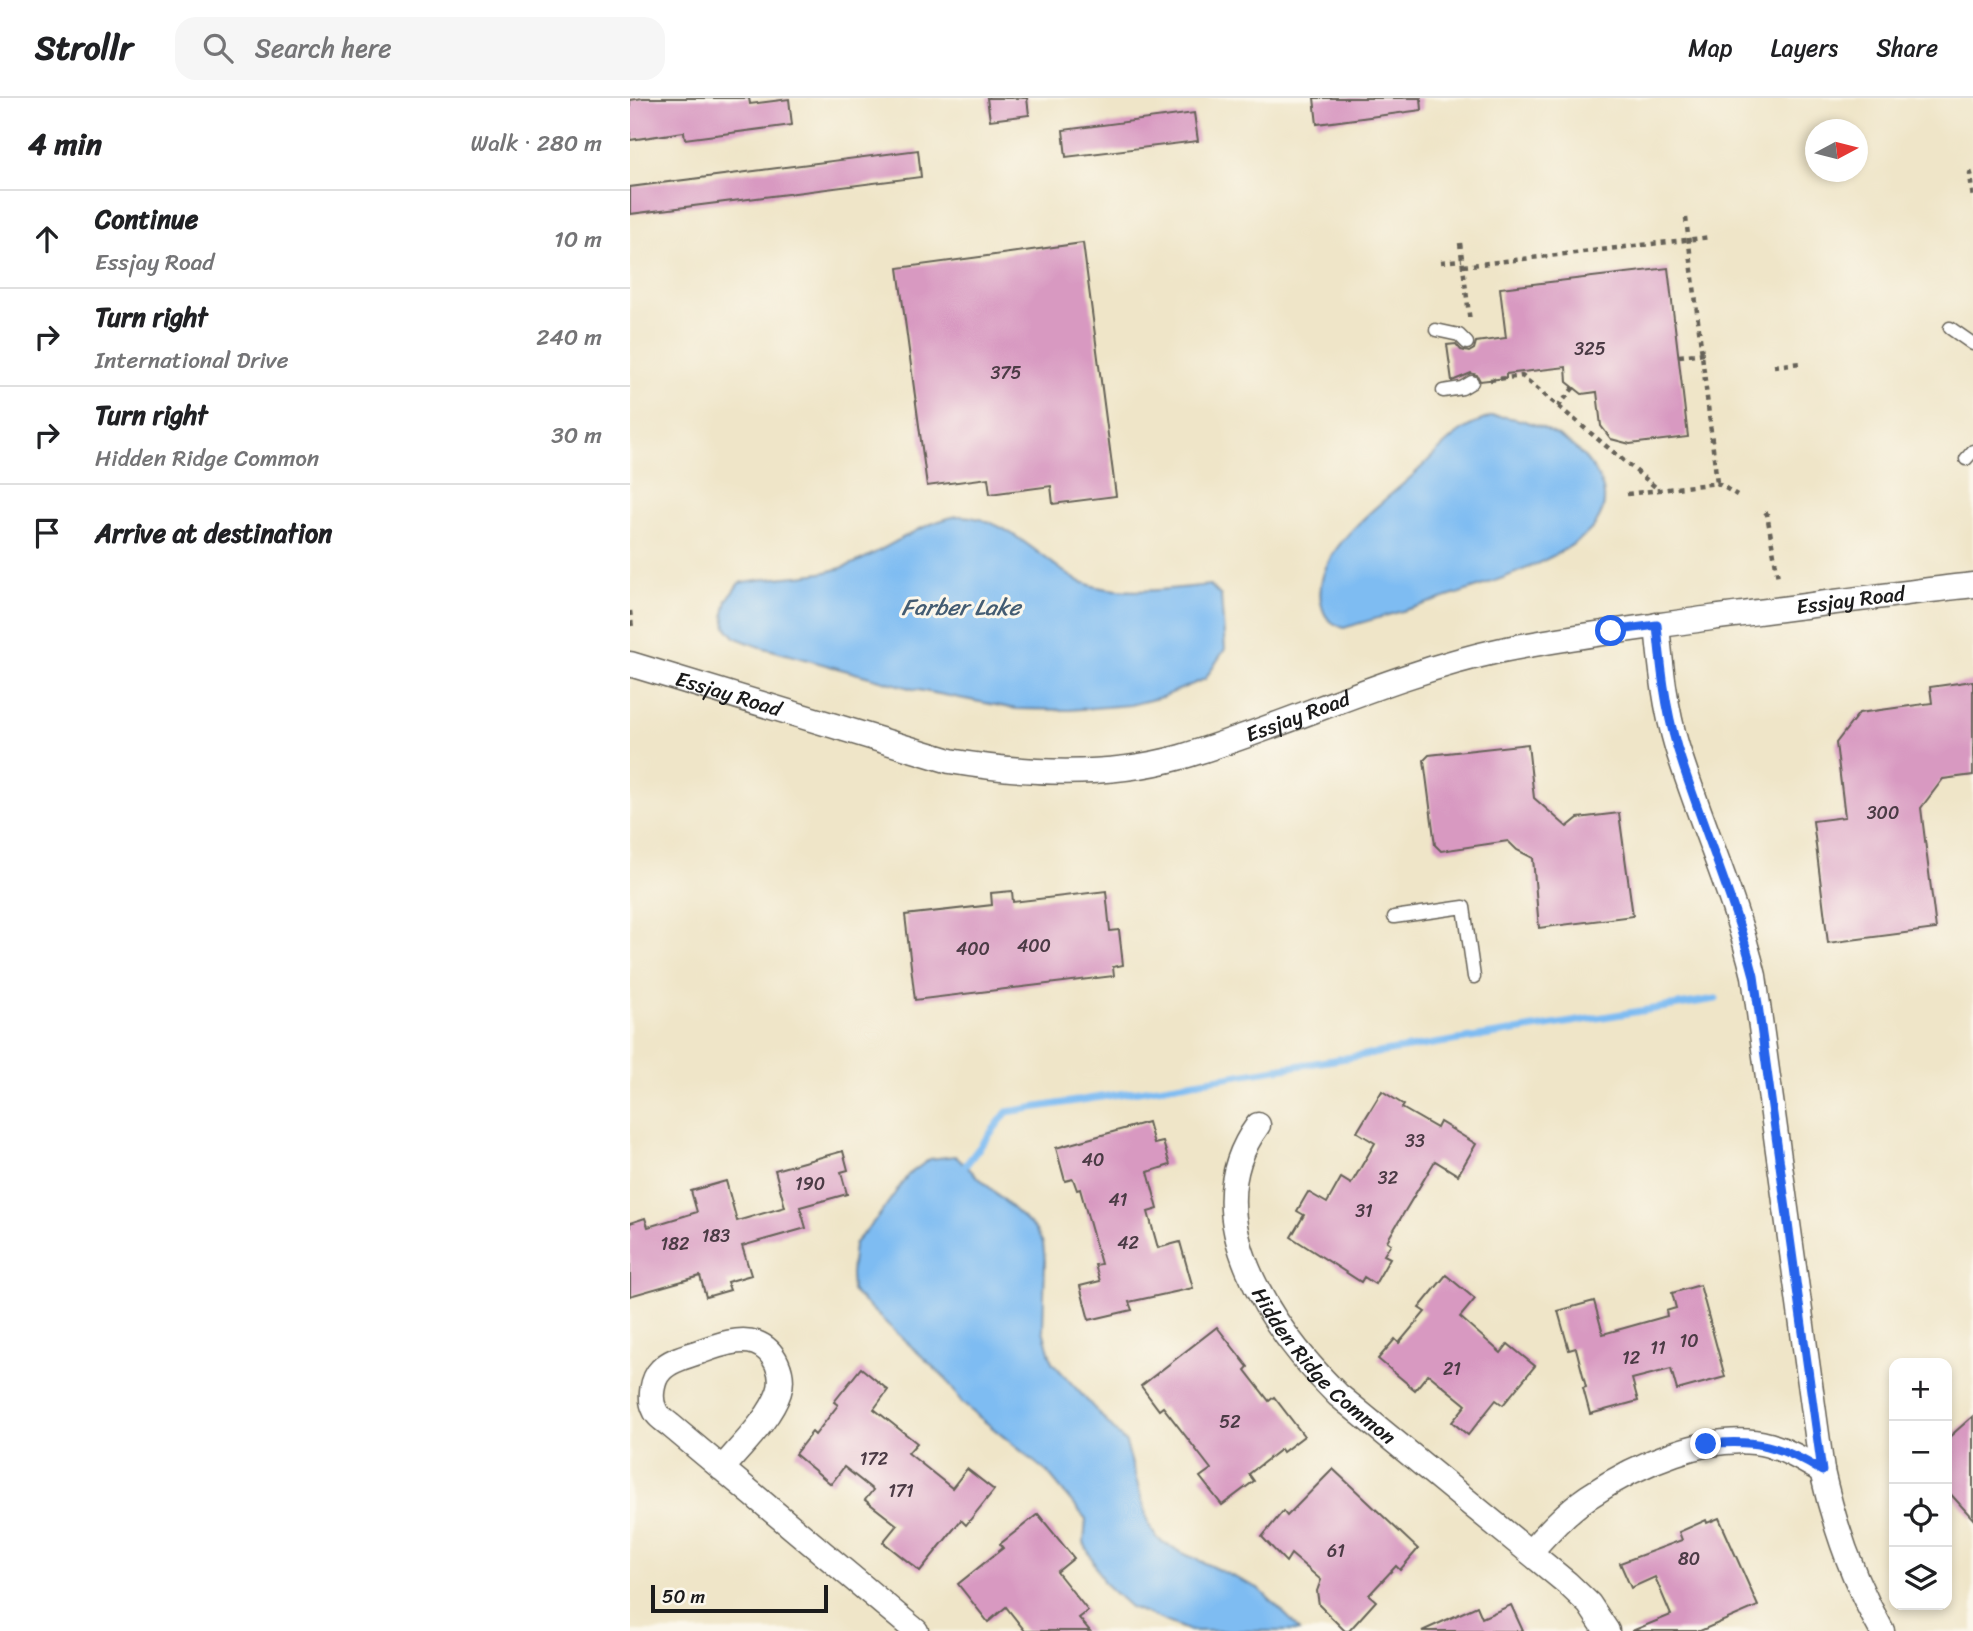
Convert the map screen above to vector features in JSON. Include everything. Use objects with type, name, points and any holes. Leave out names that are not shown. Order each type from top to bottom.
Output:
[{"type":"street","name":"Essjay Road","points":[[630,663],[950,761],[999,770],[1088,771],[1180,757],[1418,673],[1501,650],[1657,625],[1973,585]]},
{"type":"street","points":[[1657,625],[1663,686],[1677,746],[1744,937],[1754,976],[1822,1471],[1832,1516],[1846,1559],[1882,1631]]},
{"type":"street","name":"Hidden Ridge Common","points":[[1258,1125],[1237,1164],[1232,1191],[1233,1214],[1248,1266],[1279,1328],[1306,1363],[1338,1395],[1530,1552],[1589,1604],[1607,1631]]},
{"type":"street","points":[[722,1469],[770,1410],[779,1392],[782,1380],[778,1364],[768,1351],[756,1343],[738,1341],[672,1362],[660,1370],[653,1384],[655,1411],[722,1469],[916,1631]]},
{"type":"street","points":[[1530,1552],[1556,1523],[1598,1491],[1656,1461],[1706,1444],[1734,1441],[1767,1445],[1794,1454],[1822,1471]]},
{"type":"lane","points":[[1951,328],[1973,344]]},
{"type":"lane","points":[[1436,330],[1459,335],[1467,343]]},
{"type":"lane","points":[[1443,391],[1462,388],[1472,382]]},
{"type":"lane","points":[[1394,917],[1464,907],[1474,977]]},
{"type":"path","points":[[1973,173],[1970,174],[1973,200]]},
{"type":"path","points":[[1686,218],[1717,483]]},
{"type":"path","points":[[1463,266],[1711,237]]},
{"type":"path","points":[[1460,243],[1470,328]]},
{"type":"path","points":[[1441,262],[1462,260]]},
{"type":"path","points":[[1679,356],[1703,353]]},
{"type":"path","points":[[1774,366],[1801,363]]},
{"type":"path","points":[[1490,380],[1522,376],[1659,490]]},
{"type":"path","points":[[1558,407],[1574,387]]},
{"type":"path","points":[[1628,494],[1717,483],[1737,495]]},
{"type":"path","points":[[1765,512],[1778,578]]},
{"type":"path","points":[[630,611],[632,628]]},
{"type":"water","points":[[1492,416],[1518,419],[1544,428],[1567,441],[1586,459],[1603,488],[1604,505],[1597,522],[1580,539],[1553,556],[1519,572],[1344,628],[1331,622],[1322,608],[1321,583],[1337,548],[1365,517],[1449,440],[1466,428]]},
{"type":"water","name":"Farber Lake","points":[[957,516],[984,520],[1009,532],[1072,577],[1092,586],[1143,591],[1210,585],[1221,596],[1225,649],[1205,679],[1162,697],[1130,705],[1069,710],[1016,709],[913,689],[757,646],[736,638],[726,627],[724,614],[727,600],[739,583],[834,570],[861,560],[914,532]]},
{"type":"water","points":[[955,1156],[1035,1229],[1043,1243],[1043,1330],[1052,1362],[1126,1443],[1149,1525],[1158,1539],[1258,1588],[1299,1631],[1190,1631],[1130,1607],[1104,1583],[1084,1543],[1086,1519],[1047,1472],[962,1403],[946,1379],[852,1291],[854,1244],[878,1217],[908,1175],[930,1159]]},
{"type":"building","points":[[749,98],[750,104],[789,99],[792,125],[685,139],[684,132],[630,140],[630,100]]},
{"type":"building","points":[[987,98],[1027,98],[1029,115],[990,120]]},
{"type":"building","points":[[1314,98],[1421,98],[1422,110],[1317,124]]},
{"type":"building","points":[[1194,113],[1198,141],[1066,157],[1063,130]]},
{"type":"building","points":[[918,150],[921,177],[630,214],[630,187]]},
{"type":"building","points":[[1083,243],[1116,496],[1053,504],[1051,486],[990,494],[988,478],[927,486],[898,268]]},
{"type":"building","points":[[1668,268],[1688,437],[1630,444],[1611,439],[1601,426],[1597,392],[1582,394],[1567,382],[1566,367],[1506,374],[1506,378],[1480,381],[1477,375],[1471,373],[1452,381],[1447,345],[1456,344],[1461,350],[1469,352],[1474,349],[1476,342],[1506,338],[1500,288]]},
{"type":"building","points":[[1973,681],[1973,775],[1943,779],[1921,808],[1936,929],[1828,943],[1813,821],[1845,817],[1836,743],[1859,713],[1932,703],[1930,687]]},
{"type":"building","points":[[1528,744],[1534,798],[1567,827],[1578,818],[1619,813],[1633,916],[1539,928],[1533,858],[1517,850],[1508,841],[1441,851],[1435,845],[1424,760],[1429,755]]},
{"type":"building","points":[[1012,891],[1013,902],[1106,891],[1110,931],[1119,930],[1123,965],[1113,967],[1114,976],[915,1000],[905,915],[992,905],[991,893]]},
{"type":"building","points":[[1382,1091],[1404,1105],[1402,1108],[1437,1128],[1440,1122],[1476,1144],[1458,1175],[1435,1161],[1387,1241],[1391,1244],[1384,1255],[1390,1258],[1375,1284],[1364,1277],[1361,1282],[1291,1237],[1304,1215],[1297,1211],[1308,1192],[1327,1203],[1341,1178],[1351,1184],[1375,1143],[1357,1132]]},
{"type":"building","points":[[1148,1122],[1154,1144],[1163,1142],[1170,1165],[1148,1172],[1158,1209],[1148,1212],[1158,1248],[1180,1242],[1193,1288],[1129,1302],[1132,1310],[1089,1320],[1080,1286],[1100,1281],[1095,1265],[1101,1264],[1080,1189],[1077,1190],[1073,1179],[1065,1181],[1056,1148]]},
{"type":"building","points":[[843,1151],[848,1170],[841,1172],[847,1194],[800,1207],[806,1228],[742,1246],[751,1275],[727,1282],[730,1290],[706,1297],[700,1276],[630,1296],[630,1223],[645,1218],[648,1227],[697,1212],[691,1191],[726,1181],[737,1221],[785,1207],[775,1170]]},
{"type":"building","points":[[1446,1275],[1475,1299],[1460,1317],[1501,1353],[1508,1344],[1535,1366],[1503,1405],[1496,1400],[1468,1435],[1452,1422],[1466,1405],[1428,1374],[1415,1390],[1378,1359],[1395,1339],[1399,1343],[1425,1312],[1419,1308]]},
{"type":"building","points":[[1700,1285],[1725,1377],[1677,1390],[1671,1369],[1632,1379],[1638,1401],[1590,1414],[1576,1348],[1569,1350],[1558,1311],[1594,1301],[1603,1334],[1667,1316],[1666,1311],[1676,1308],[1672,1293]]},
{"type":"building","points":[[1217,1327],[1248,1367],[1245,1370],[1269,1401],[1274,1397],[1304,1436],[1283,1452],[1281,1449],[1249,1474],[1254,1481],[1222,1505],[1200,1477],[1211,1469],[1163,1407],[1159,1410],[1141,1386]]},
{"type":"building","points":[[861,1368],[888,1390],[874,1409],[917,1443],[908,1453],[952,1488],[967,1469],[994,1490],[966,1525],[961,1520],[920,1571],[883,1542],[897,1525],[865,1500],[873,1490],[844,1467],[831,1484],[795,1454],[812,1432],[815,1435],[838,1405],[834,1402]]},
{"type":"building","points":[[1973,1416],[1973,1519],[1952,1496],[1952,1435]]},
{"type":"building","points":[[1333,1469],[1418,1549],[1400,1570],[1396,1566],[1369,1595],[1376,1601],[1349,1631],[1345,1631],[1319,1605],[1317,1591],[1321,1580],[1291,1554],[1286,1562],[1262,1537],[1283,1511],[1287,1516]]},
{"type":"building","points":[[1038,1514],[1074,1558],[1057,1572],[1088,1611],[1079,1618],[1090,1631],[1025,1631],[1006,1607],[988,1622],[958,1584],[1003,1548],[1000,1544]]},
{"type":"building","points":[[1719,1518],[1758,1606],[1700,1631],[1632,1631],[1671,1615],[1655,1577],[1631,1588],[1620,1563],[1682,1540],[1679,1532],[1706,1520],[1707,1523]]},
{"type":"building","points":[[1511,1605],[1523,1631],[1422,1631],[1477,1606],[1482,1618]]},
{"type":"waterway","points":[[965,1166],[1007,1112],[1716,999]]},
{"type":"route","points":[[1611,631],[1657,625],[1663,686],[1677,746],[1744,937],[1754,976],[1822,1471],[1794,1454],[1767,1445],[1734,1441],[1706,1444]]}]
